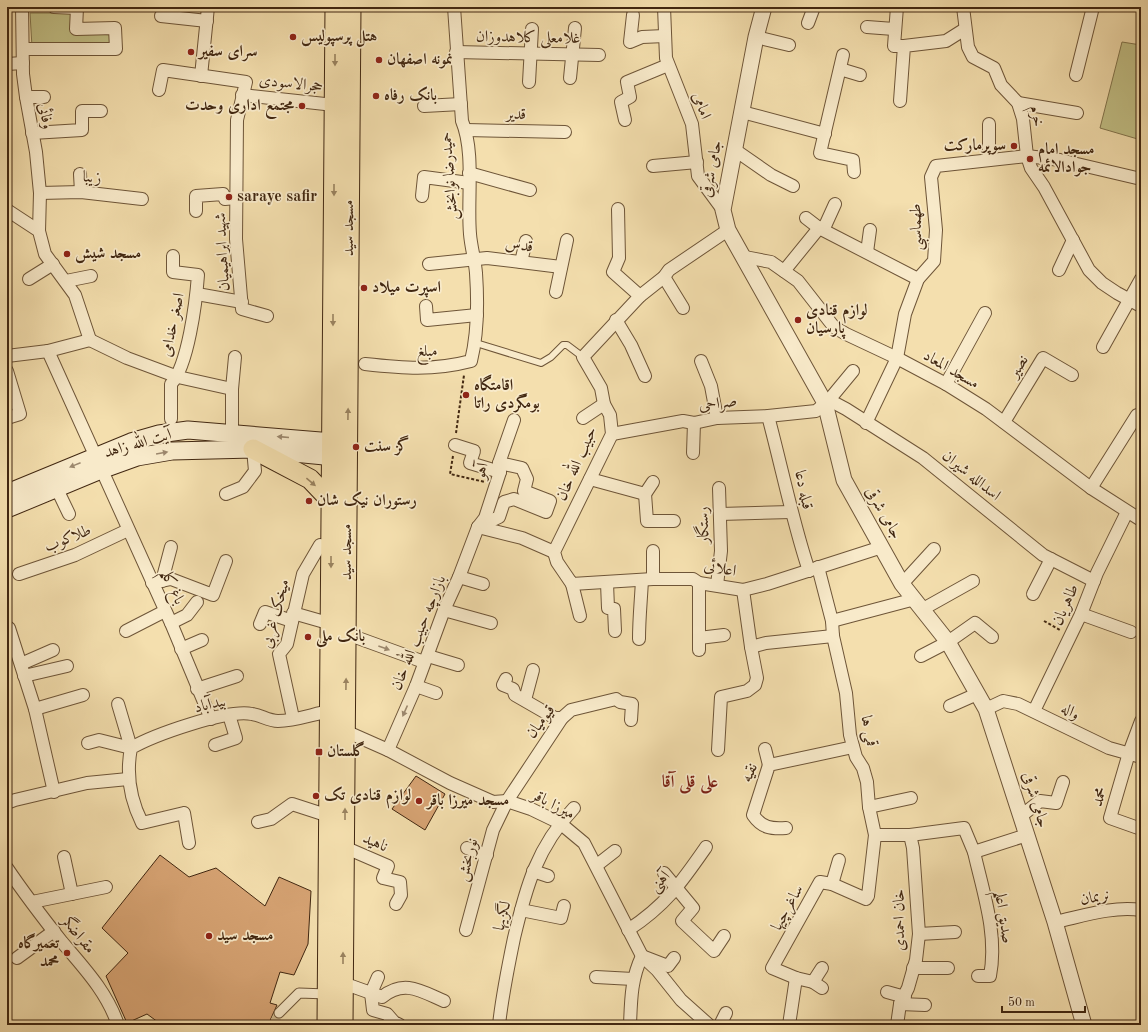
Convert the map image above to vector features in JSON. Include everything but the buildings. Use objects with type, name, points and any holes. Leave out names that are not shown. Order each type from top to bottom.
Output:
[{"type":"main road","name":"مسجد سید","points":[[335,7],[334,105],[339,450],[347,634],[343,1025]]},
{"type":"main road","name":"مسجد سید","points":[[327,1025],[331,501],[339,450],[351,7]]},
{"type":"main road","name":"آیت الله زاهد","points":[[7,509],[57,489],[131,442],[159,434],[188,430],[232,432],[339,450]]},
{"type":"main road","name":"آیت الله زاهد","points":[[7,493],[98,463],[172,451],[253,449],[339,450]]},
{"type":"main road","points":[[253,449],[310,480],[331,501]]},
{"type":"street","name":"وفائی","points":[[22,7],[23,63],[26,97],[40,193],[39,231],[45,254],[75,295],[90,340]]},
{"type":"street","points":[[23,49],[116,49],[115,28],[76,29],[77,8],[54,7]]},
{"type":"street","points":[[200,76],[208,7]]},
{"type":"street","name":"حمیدرضا نوابخش","points":[[454,7],[462,121],[466,130],[470,233],[474,259],[477,315],[476,343]]},
{"type":"street","name":"امامی","points":[[664,7],[666,58],[692,124],[698,176],[723,210]]},
{"type":"street","name":"جامی شرقی","points":[[764,7],[756,37],[723,210],[728,230],[827,401],[844,480],[902,584],[948,642],[986,709],[1055,922],[1084,1025]]},
{"type":"street","points":[[808,23],[814,7]]},
{"type":"street","points":[[897,7],[894,28],[894,46],[946,41],[965,29]]},
{"type":"street","name":"خرم","points":[[963,7],[968,47],[973,57],[978,62],[994,68],[1001,85],[1018,103],[1023,120],[1027,156],[1031,168],[1044,187],[1089,270],[1102,283],[1141,306]]},
{"type":"street","points":[[1076,75],[1093,7]]},
{"type":"street","points":[[633,15],[630,42],[642,37],[665,36]]},
{"type":"street","points":[[161,16],[207,21]]},
{"type":"street","points":[[867,27],[894,28]]},
{"type":"street","points":[[570,78],[575,28]]},
{"type":"street","points":[[530,82],[532,29]]},
{"type":"street","points":[[756,37],[789,45]]},
{"type":"street","points":[[900,102],[904,46]]},
{"type":"street","name":"غلامعلی کلاهدوزان","points":[[456,52],[599,55]]},
{"type":"street","points":[[843,55],[820,153],[853,160],[854,172]]},
{"type":"street","points":[[7,64],[23,63]]},
{"type":"street","points":[[625,120],[621,102],[630,97],[627,82],[668,65]]},
{"type":"street","points":[[840,69],[860,74]]},
{"type":"street","name":"حجرالاسودی","points":[[159,90],[163,70],[246,82],[242,96],[334,105]]},
{"type":"street","name":"شهید ابراهیمیان","points":[[242,96],[237,120],[236,198],[236,239],[242,309],[267,316]]},
{"type":"street","points":[[26,97],[44,97]]},
{"type":"street","points":[[1018,103],[1076,113]]},
{"type":"street","points":[[424,106],[461,104]]},
{"type":"street","points":[[32,132],[82,130],[82,111],[101,111]]},
{"type":"street","points":[[742,112],[825,134]]},
{"type":"street","points":[[989,124],[989,160]]},
{"type":"street","name":"قدیر","points":[[466,130],[565,132]]},
{"type":"street","points":[[735,150],[771,175],[793,186]]},
{"type":"street","name":"طهماسبی","points":[[866,423],[897,358],[905,314],[918,279],[934,261],[936,230],[931,177],[936,166],[1027,156],[1060,160],[1141,179]]},
{"type":"street","points":[[653,166],[696,162]]},
{"type":"street","points":[[80,174],[81,192]]},
{"type":"street","points":[[422,196],[424,177],[469,178],[530,190]]},
{"type":"street","name":"زیبا","points":[[40,193],[81,192],[142,199]]},
{"type":"street","points":[[196,211],[196,196],[223,194],[225,199],[236,198]]},
{"type":"street","points":[[784,271],[819,228],[825,226],[835,204]]},
{"type":"street","points":[[618,209],[619,258],[613,272],[640,296]]},
{"type":"street","points":[[9,214],[39,231]]},
{"type":"street","points":[[806,218],[819,228],[918,279]]},
{"type":"street","points":[[583,356],[640,296],[664,277],[669,270],[728,230]]},
{"type":"street","points":[[867,252],[870,230]]},
{"type":"street","points":[[556,292],[567,240]]},
{"type":"street","points":[[1059,270],[1074,240]]},
{"type":"street","points":[[521,262],[526,241]]},
{"type":"street","name":"اصغر خدامی","points":[[171,419],[171,384],[178,377],[191,327],[197,294],[198,276],[173,272],[173,256]]},
{"type":"street","name":"مسجد المعاد","points":[[745,257],[771,262],[798,280],[834,326],[846,334],[897,358],[946,384],[1004,422],[1091,488],[1141,520]]},
{"type":"street","name":"قدس","points":[[429,264],[486,258],[561,267]]},
{"type":"street","points":[[29,279],[53,264]]},
{"type":"street","points":[[66,282],[91,276]]},
{"type":"street","points":[[664,277],[683,308]]},
{"type":"street","points":[[1103,347],[1141,280]]},
{"type":"street","points":[[197,294],[242,302]]},
{"type":"street","points":[[426,306],[427,320],[477,315]]},
{"type":"street","points":[[946,384],[985,313]]},
{"type":"street","points":[[616,320],[631,345],[645,376]]},
{"type":"street","points":[[7,356],[52,346],[90,340],[127,358],[178,377],[232,389]]},
{"type":"street","name":"مبلغ","points":[[365,364],[417,369],[449,367],[471,361],[476,343]]},
{"type":"street","name":"باغ کلم","points":[[52,346],[98,463],[128,530],[158,582],[165,611],[211,719]]},
{"type":"street","name":"حبیب الله خان","points":[[555,557],[612,434],[610,415],[604,404],[601,388],[583,356]]},
{"type":"street","points":[[232,432],[232,389],[235,357]]},
{"type":"street","name":"نصیر","points":[[1004,422],[1043,358],[1072,375]]},
{"type":"street","points":[[701,361],[711,386],[717,418]]},
{"type":"street","points":[[7,371],[9,385],[20,414],[7,418]]},
{"type":"street","points":[[827,401],[853,371]]},
{"type":"street","name":"صراحی","points":[[612,434],[683,421],[694,423],[717,418],[768,416],[816,411],[827,401]]},
{"type":"street","name":"اسدالله شیران","points":[[827,401],[923,458],[1044,556],[1094,581]]},
{"type":"street","points":[[583,418],[604,404]]},
{"type":"street","points":[[1091,488],[1137,414]]},
{"type":"street","name":"قبله دعا","points":[[768,416],[783,471],[791,512],[814,569]]},
{"type":"street","name":"آهو","points":[[478,527],[485,518],[514,420]]},
{"type":"street","points":[[693,453],[694,423]]},
{"type":"street","points":[[455,445],[474,451],[470,464],[499,468],[522,468],[527,479],[524,491],[550,500],[546,512],[514,499],[504,502],[499,517],[478,527]]},
{"type":"street","points":[[226,494],[243,487],[255,472],[253,449]]},
{"type":"street","points":[[590,479],[645,494]]},
{"type":"street","points":[[653,482],[645,494],[647,521],[674,521]]},
{"type":"street","name":"رستگار","points":[[717,585],[721,551],[719,488]]},
{"type":"street","points":[[57,489],[69,514]]},
{"type":"street","points":[[720,514],[791,512]]},
{"type":"street","name":"طاهریان","points":[[1034,711],[1081,614],[1094,581],[1127,512]]},
{"type":"street","points":[[478,527],[522,538],[555,557],[572,584],[580,616]]},
{"type":"street","name":"بازارچه حبیب الله خان","points":[[388,750],[416,686],[444,610],[459,577],[478,527]]},
{"type":"street","name":"طلاکوب","points":[[19,574],[75,555],[128,530]]},
{"type":"street","name":"میخک غربی","points":[[293,718],[278,654],[287,644],[303,574],[320,545]]},
{"type":"street","points":[[158,582],[171,547]]},
{"type":"street","name":"اعلائی","points":[[572,584],[648,580],[693,580],[699,583],[743,590],[882,548]]},
{"type":"street","points":[[902,584],[934,549]]},
{"type":"street","points":[[639,640],[639,615],[648,580],[653,551]]},
{"type":"street","points":[[1033,594],[1051,559]]},
{"type":"street","points":[[158,582],[171,579],[214,595],[226,561]]},
{"type":"street","name":"قمی ها","points":[[814,569],[832,620],[833,636],[846,693],[850,735],[856,757],[863,768],[867,782],[869,807],[875,835],[868,896],[866,899],[832,884]]},
{"type":"street","points":[[459,577],[483,584]]},
{"type":"street","points":[[832,620],[919,604],[973,581]]},
{"type":"street","points":[[607,583],[608,608],[614,609],[616,631]]},
{"type":"street","points":[[699,583],[700,650]]},
{"type":"street","points":[[718,750],[721,697],[747,691],[755,685],[757,678],[743,590]]},
{"type":"street","points":[[171,623],[187,615],[196,602]]},
{"type":"street","points":[[444,610],[491,623]]},
{"type":"street","points":[[126,631],[165,611]]},
{"type":"street","points":[[260,624],[265,612],[321,621]]},
{"type":"street","points":[[1081,614],[1132,632]]},
{"type":"street","points":[[921,656],[948,642],[975,623],[992,637]]},
{"type":"street","points":[[9,628],[35,709],[54,792]]},
{"type":"street","points":[[347,634],[426,659],[458,666]]},
{"type":"street","points":[[699,638],[724,635]]},
{"type":"street","points":[[751,647],[766,643],[833,636]]},
{"type":"street","points":[[181,649],[202,640]]},
{"type":"street","points":[[23,670],[53,650]]},
{"type":"street","points":[[23,670],[67,666]]},
{"type":"street","points":[[525,700],[533,670]]},
{"type":"street","points":[[197,689],[237,676]]},
{"type":"street","points":[[506,679],[503,685],[514,689],[515,695],[555,718],[562,718]]},
{"type":"street","points":[[416,686],[436,693]]},
{"type":"street","points":[[950,706],[977,694]]},
{"type":"street","points":[[35,709],[83,695]]},
{"type":"street","name":"قیومیان","points":[[507,801],[562,718],[571,710],[616,698],[620,702],[632,704],[631,720]]},
{"type":"street","name":"واله","points":[[986,709],[1003,701],[1018,704],[1109,748],[1141,758]]},
{"type":"street","points":[[118,704],[131,748],[128,766],[128,779],[136,810],[142,823],[184,813],[189,843]]},
{"type":"street","name":"بیدآباد","points":[[131,748],[147,739],[211,719],[229,715],[252,714],[263,719],[278,721],[330,711]]},
{"type":"street","points":[[215,745],[236,738],[229,715]]},
{"type":"street","points":[[1129,753],[1141,721]]},
{"type":"street","name":"میرزا باقر","points":[[345,731],[388,750],[450,783],[493,802],[507,801],[531,809],[560,823],[584,843],[597,865],[642,956],[657,970],[681,1000],[709,1025]]},
{"type":"street","points":[[88,743],[99,740],[131,748]]},
{"type":"street","name":"نقیه","points":[[786,828],[772,829],[758,822],[753,815],[769,765],[853,747]]},
{"type":"street","points":[[765,749],[769,765]]},
{"type":"street","name":"محمد","points":[[1129,753],[1110,818],[1141,829]]},
{"type":"street","points":[[7,803],[88,783],[128,779]]},
{"type":"street","points":[[1021,816],[1040,802],[1056,803],[1063,782]]},
{"type":"street","points":[[869,807],[911,798]]},
{"type":"street","name":"نوربخش","points":[[466,930],[493,830],[507,801]]},
{"type":"street","points":[[258,822],[271,819],[292,804],[329,816]]},
{"type":"street","name":"لگزیها","points":[[499,1025],[508,967],[521,910],[533,871],[548,841],[560,823],[574,808]]},
{"type":"street","name":"صدیق اعلم","points":[[875,835],[910,835],[964,828],[974,852],[991,928],[993,946],[990,976],[978,976]]},
{"type":"street","name":"خان احمدی","points":[[897,1025],[902,1001],[916,960],[919,934],[913,848],[910,835]]},
{"type":"street","points":[[974,852],[1027,835]]},
{"type":"street","name":"ناهید","points":[[344,847],[388,866],[383,878],[400,882],[401,896],[396,904]]},
{"type":"street","name":"آهنی","points":[[628,930],[648,917],[676,890],[706,847]]},
{"type":"street","points":[[467,848],[487,855]]},
{"type":"street","points":[[597,865],[615,851]]},
{"type":"street","points":[[64,857],[72,894]]},
{"type":"street","points":[[832,884],[838,860]]},
{"type":"street","name":"مقراضگر","points":[[7,868],[54,931],[98,984],[115,1014],[118,1025]]},
{"type":"street","points":[[533,871],[548,876]]},
{"type":"street","points":[[664,873],[676,890],[693,908],[682,921],[714,951],[724,936]]},
{"type":"street","name":"ساغرچیها","points":[[822,968],[818,985],[772,968],[820,882],[832,884]]},
{"type":"street","points":[[32,902],[106,887]]},
{"type":"street","points":[[521,910],[561,918],[564,906]]},
{"type":"street","name":"نریمان","points":[[1055,922],[1099,912],[1140,907]]},
{"type":"street","points":[[17,958],[54,931]]},
{"type":"street","points":[[919,934],[955,932]]},
{"type":"street","points":[[630,1025],[633,979],[642,956],[668,966],[674,958]]},
{"type":"street","points":[[913,968],[948,968]]},
{"type":"street","points":[[378,978],[371,993],[373,1010],[387,1014],[400,1025]]},
{"type":"street","points":[[596,978],[633,979]]},
{"type":"street","points":[[789,1025],[796,978]]},
{"type":"street","points":[[343,983],[382,997],[391,989],[412,987],[444,1001]]},
{"type":"street","points":[[887,992],[902,1001],[924,1005]]},
{"type":"street","points":[[279,1013],[299,993],[327,994]]},
{"type":"street","points":[[720,1025],[726,1013]]},
{"type":"lane","points":[[476,343],[542,363],[551,357],[563,345],[567,345],[583,356]]},
{"type":"path","points":[[1044,621],[1070,636]]},
{"type":"shaded area","points":[[30,13],[73,13],[75,33],[114,35],[114,45],[32,47]]},
{"type":"shaded area","points":[[1122,42],[1141,45],[1141,140],[1100,128]]},
{"type":"tunnel","points":[[273,1025],[279,1013]]},
{"type":"place","name":"هتل پرسپولیس","points":[[293,37]]},
{"type":"place","name":"سرای سفیر","points":[[191,52]]},
{"type":"place","name":"نمونه اصفهان","points":[[379,60]]},
{"type":"place","name":"بانک رفاه","points":[[376,96]]},
{"type":"place","name":"مجتمع اداری وحدت","points":[[302,106]]},
{"type":"place","name":"سوپرمارکت","points":[[1014,146]]},
{"type":"place","name":"مسجد امام جوادالائمه","points":[[1030,159]]},
{"type":"place","name":"saraye safir","points":[[229,197]]},
{"type":"place","name":"مسجد شیش","points":[[67,254]]},
{"type":"place","name":"اسپرت میلاد","points":[[364,288]]},
{"type":"place","name":"لوازم قنادی پارسیان","points":[[798,320]]},
{"type":"place","name":"اقامتگاه بومگردی راتا","points":[[466,395]]},
{"type":"place","name":"گز سنت","points":[[356,447]]},
{"type":"place","name":"رستوران نیک شان","points":[[309,501]]},
{"type":"place","name":"بانک ملی","points":[[308,637]]},
{"type":"place","name":"گلستان","points":[[319,752]]},
{"type":"place","name":"لوازم قنادی تک","points":[[316,796]]},
{"type":"place","name":"مسجد میرزا باقر","points":[[419,801]]},
{"type":"place","name":"مسجد سید","points":[[209,936]]},
{"type":"place","name":"تعمیرگاه محمد","points":[[67,953]]},
{"type":"district","name":"علی قلی آقا","points":[[690,782]]}]
